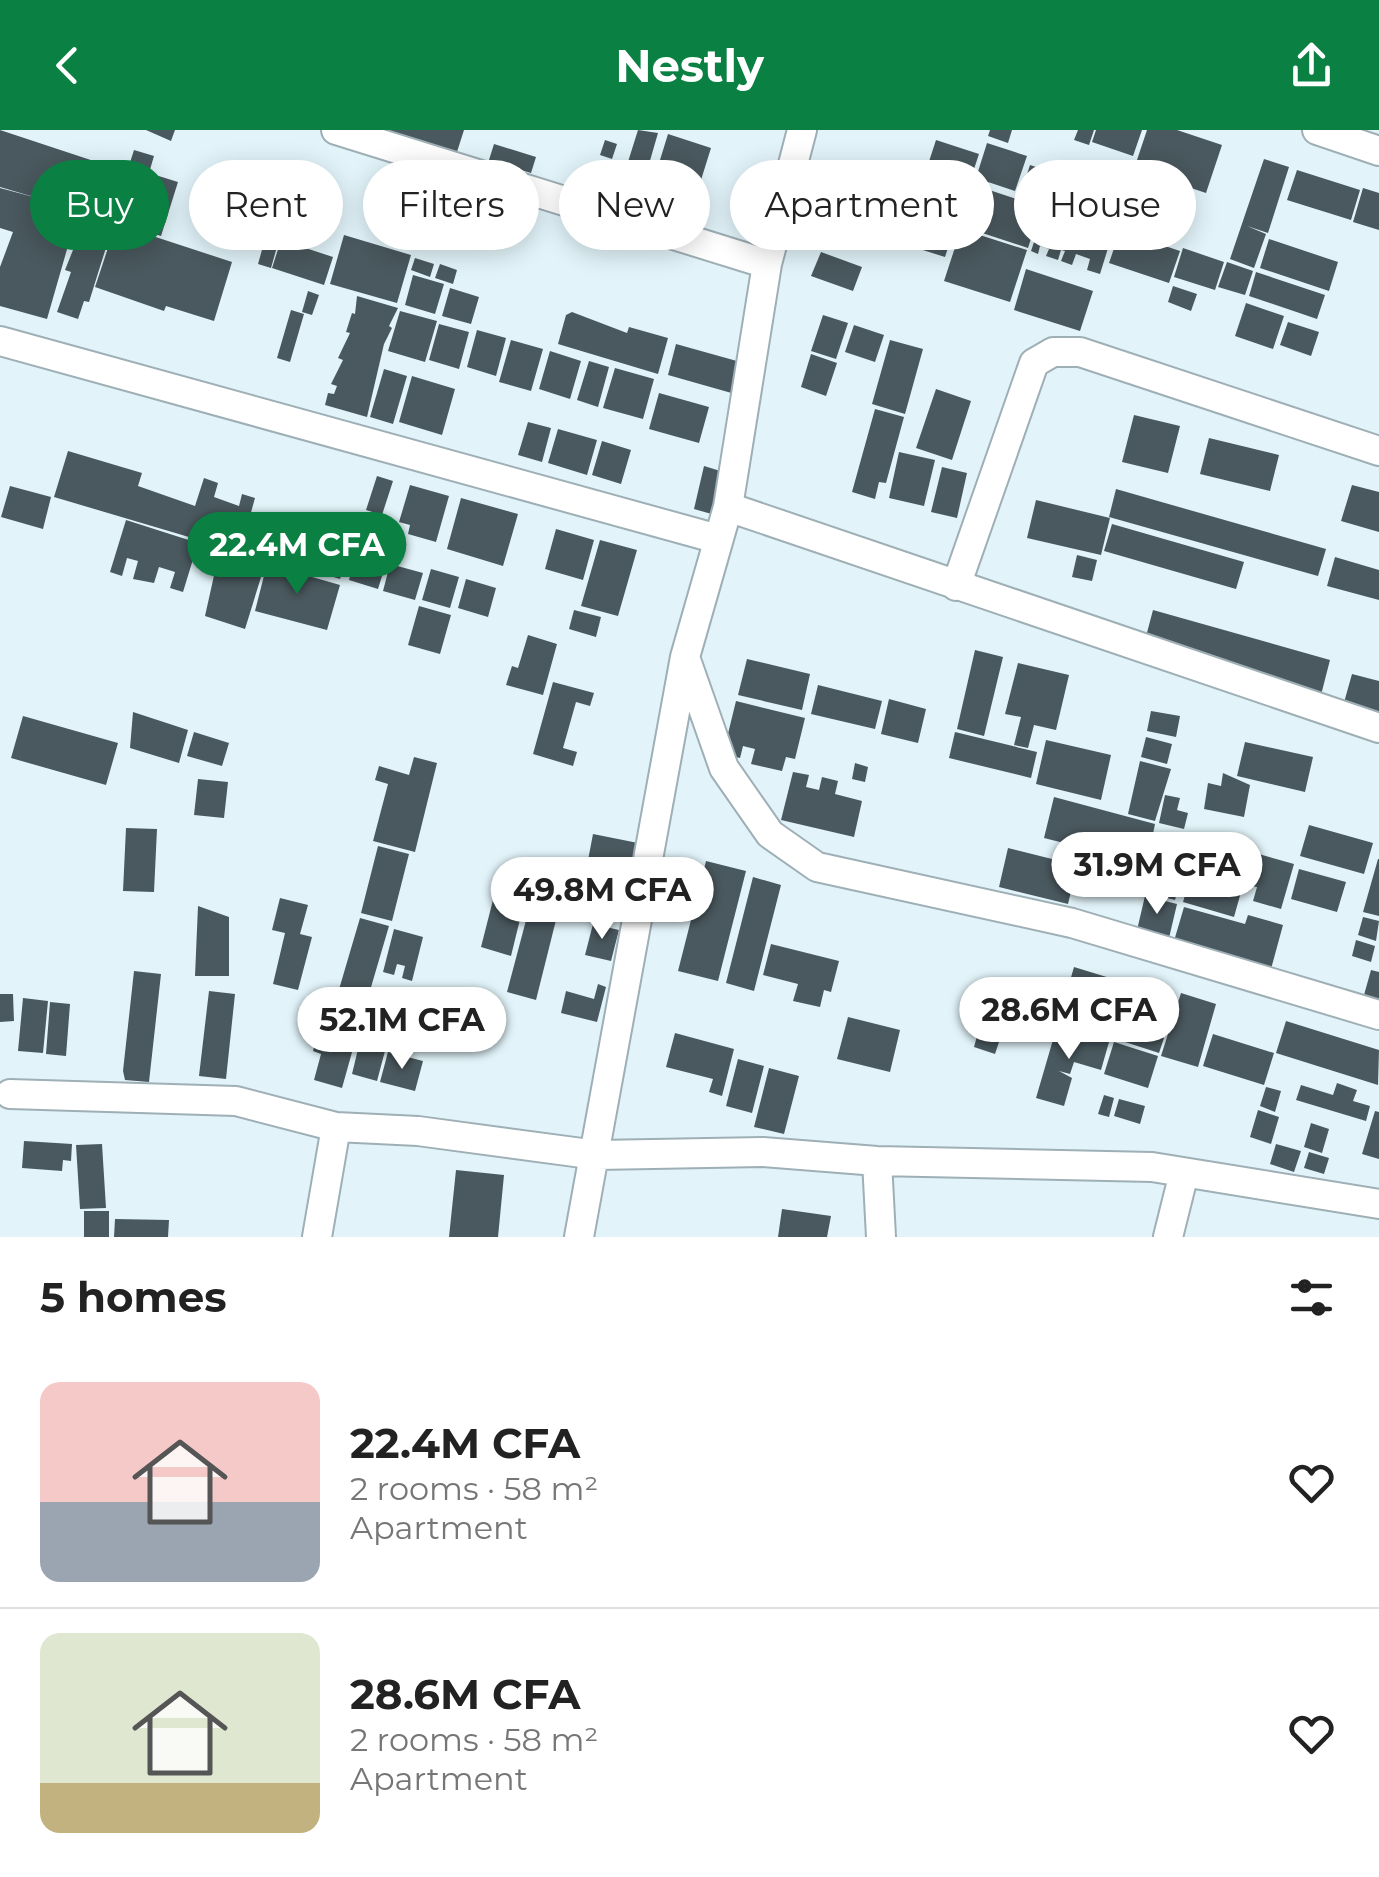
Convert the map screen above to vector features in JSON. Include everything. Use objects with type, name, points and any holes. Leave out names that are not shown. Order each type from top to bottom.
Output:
[{"type":"street","points":[[336,130],[767,264]]},
{"type":"street","points":[[579,1237],[597,1155],[684,656],[728,507],[767,264],[802,130]]},
{"type":"street","points":[[1316,130],[1379,151]]},
{"type":"street","points":[[0,341],[718,539]]},
{"type":"street","points":[[956,586],[1034,363],[1053,352],[1080,352],[1379,451]]},
{"type":"street","points":[[728,507],[1379,728]]},
{"type":"street","points":[[684,656],[724,768],[770,834],[817,867],[1072,924],[1379,1015]]},
{"type":"street","points":[[10,1094],[236,1101],[336,1128],[418,1131],[597,1155],[764,1152],[877,1161],[1152,1168],[1379,1204]]},
{"type":"street","points":[[317,1237],[336,1128]]},
{"type":"street","points":[[877,1161],[881,1237]]},
{"type":"street","points":[[1168,1237],[1184,1173]]},
{"type":"building","points":[[0,130],[91,160],[30,160],[30,196],[0,187]]},
{"type":"building","points":[[146,130],[175,130],[171,141]]},
{"type":"building","points":[[464,130],[456,155],[386,133]]},
{"type":"building","points":[[638,130],[658,133],[650,160],[629,160]]},
{"type":"building","points":[[990,130],[1012,130],[1008,143],[988,136]]},
{"type":"building","points":[[1078,130],[1094,130],[1089,145],[1074,140]]},
{"type":"building","points":[[1096,130],[1142,130],[1133,156],[1092,142]]},
{"type":"building","points":[[1147,130],[1177,130],[1222,145],[1206,193],[1196,190],[1196,160],[1137,160]]},
{"type":"building","points":[[668,134],[711,148],[707,160],[660,160]]},
{"type":"building","points":[[605,140],[617,144],[612,159],[600,155]]},
{"type":"building","points":[[936,140],[979,154],[977,160],[929,160]]},
{"type":"building","points":[[987,143],[1027,156],[1026,160],[1014,160],[1014,191],[994,184],[994,160],[982,160]]},
{"type":"building","points":[[494,144],[536,157],[535,160],[489,160]]},
{"type":"building","points":[[134,150],[154,156],[153,160],[131,160]]},
{"type":"building","points":[[1264,159],[1289,167],[1268,233],[1247,226],[1266,234],[1254,268],[1230,259]]},
{"type":"building","points":[[1297,170],[1360,190],[1351,220],[1287,200]]},
{"type":"building","points":[[169,179],[178,182],[169,211]]},
{"type":"building","points":[[0,188],[30,196],[30,250],[67,250],[47,319],[0,306],[0,267],[13,232],[0,228]]},
{"type":"building","points":[[1363,188],[1379,193],[1379,230],[1353,222]]},
{"type":"building","points":[[994,192],[1014,198],[1014,243],[994,237]]},
{"type":"building","points":[[344,235],[363,241],[363,250],[394,250],[411,255],[397,303],[330,284],[340,250],[343,250]]},
{"type":"building","points":[[1269,239],[1338,262],[1329,291],[1260,268]]},
{"type":"building","points":[[994,240],[1014,246],[1014,250],[1027,250],[1010,302],[944,281],[954,250],[994,250]]},
{"type":"building","points":[[169,241],[232,262],[214,321],[166,306],[164,311],[95,287],[107,250],[169,250]]},
{"type":"building","points":[[73,250],[105,250],[89,302],[84,301],[78,319],[57,312],[71,272],[65,270]]},
{"type":"building","points":[[262,250],[276,250],[271,268],[258,264]]},
{"type":"building","points":[[278,250],[312,250],[333,257],[324,285],[272,268]]},
{"type":"building","points":[[923,250],[947,250],[945,257]]},
{"type":"building","points":[[1049,250],[1061,250],[1058,260],[1046,256]]},
{"type":"building","points":[[1061,250],[1107,250],[1100,274],[1087,270],[1090,259],[1076,254],[1072,265],[1061,261],[1065,251]]},
{"type":"building","points":[[1113,250],[1180,251],[1169,283],[1109,263]]},
{"type":"building","points":[[1182,250],[1224,262],[1215,290],[1174,277]]},
{"type":"building","points":[[821,252],[862,267],[853,291],[811,276]]},
{"type":"building","points":[[415,258],[434,264],[430,277],[411,270]]},
{"type":"building","points":[[1227,262],[1253,271],[1245,295],[1218,287]]},
{"type":"building","points":[[440,264],[457,270],[453,284],[435,278]]},
{"type":"building","points":[[1026,269],[1093,291],[1080,331],[1014,310]]},
{"type":"building","points":[[1256,272],[1325,295],[1317,319],[1249,296]]},
{"type":"building","points":[[413,275],[444,284],[435,314],[405,305]]},
{"type":"building","points":[[1173,286],[1197,294],[1191,311],[1168,302]]},
{"type":"building","points":[[450,288],[479,297],[471,324],[442,316]]},
{"type":"building","points":[[308,291],[319,295],[312,315],[302,312]]},
{"type":"building","points":[[357,296],[398,308],[389,326],[392,328],[384,344],[367,417],[325,405],[328,393],[334,394],[337,386],[331,384],[343,360],[338,358],[350,333],[346,332],[352,313],[355,314]]},
{"type":"building","points":[[1246,303],[1284,316],[1273,349],[1235,336]]},
{"type":"building","points":[[291,310],[304,314],[290,362],[277,358]]},
{"type":"building","points":[[400,311],[437,321],[425,362],[388,351]]},
{"type":"building","points":[[572,312],[627,333],[629,327],[668,338],[658,374],[558,344],[566,315]]},
{"type":"building","points":[[823,315],[848,323],[836,359],[811,351]]},
{"type":"building","points":[[1288,322],[1319,332],[1311,356],[1280,345]]},
{"type":"building","points":[[439,324],[469,332],[459,369],[429,360]]},
{"type":"building","points":[[854,325],[884,335],[875,362],[845,352]]},
{"type":"building","points":[[477,330],[506,338],[496,376],[467,367]]},
{"type":"building","points":[[511,340],[543,349],[531,391],[499,382]]},
{"type":"building","points":[[890,340],[923,349],[905,414],[872,404]]},
{"type":"building","points":[[676,344],[744,363],[735,394],[668,375]]},
{"type":"building","points":[[550,351],[581,361],[570,399],[539,389]]},
{"type":"building","points":[[811,354],[837,363],[826,396],[801,387]]},
{"type":"building","points":[[589,361],[609,367],[598,407],[577,400]]},
{"type":"building","points":[[615,368],[654,379],[643,419],[603,408]]},
{"type":"building","points":[[384,369],[407,376],[393,424],[370,417]]},
{"type":"building","points":[[412,376],[455,389],[442,435],[399,422]]},
{"type":"building","points":[[936,389],[971,401],[952,460],[916,448]]},
{"type":"building","points":[[659,393],[709,407],[699,443],[649,429]]},
{"type":"building","points":[[875,409],[904,417],[886,483],[879,482],[875,499],[852,492]]},
{"type":"building","points":[[1134,415],[1180,426],[1168,473],[1122,462]]},
{"type":"building","points":[[528,422],[551,428],[542,462],[518,455]]},
{"type":"building","points":[[558,429],[597,440],[587,475],[548,463]]},
{"type":"building","points":[[1209,438],[1279,455],[1270,491],[1200,474]]},
{"type":"building","points":[[602,441],[631,450],[621,484],[592,475]]},
{"type":"building","points":[[68,451],[142,473],[138,486],[195,506],[204,478],[218,483],[214,497],[239,506],[242,494],[255,498],[250,516],[283,526],[272,563],[266,561],[245,629],[205,616],[217,562],[221,563],[226,548],[54,497]]},
{"type":"building","points":[[899,452],[935,460],[924,506],[889,498]]},
{"type":"building","points":[[704,466],[727,473],[715,515],[694,509]]},
{"type":"building","points":[[942,467],[967,473],[957,518],[931,512]]},
{"type":"building","points":[[377,476],[393,481],[382,515],[366,510]]},
{"type":"building","points":[[410,485],[449,496],[436,542],[408,534],[410,525],[399,522]]},
{"type":"building","points":[[1352,485],[1379,492],[1379,532],[1341,521]]},
{"type":"building","points":[[10,486],[51,497],[43,529],[1,517]]},
{"type":"building","points":[[1116,489],[1326,549],[1318,576],[1109,517]]},
{"type":"building","points":[[461,498],[518,514],[503,566],[447,549]]},
{"type":"building","points":[[1036,500],[1110,518],[1101,555],[1027,538]]},
{"type":"building","points":[[126,520],[198,543],[183,592],[170,588],[175,572],[159,567],[154,583],[133,579],[138,561],[127,558],[122,576],[110,572]]},
{"type":"building","points":[[1112,524],[1244,562],[1236,589],[1104,551]]},
{"type":"building","points":[[284,529],[349,548],[340,579],[275,559]]},
{"type":"building","points":[[556,529],[594,540],[583,580],[545,569]]},
{"type":"building","points":[[600,540],[637,550],[618,616],[581,606]]},
{"type":"building","points":[[371,542],[399,551],[395,563],[367,554]]},
{"type":"building","points":[[356,554],[386,563],[378,589],[349,580]]},
{"type":"building","points":[[1077,555],[1097,560],[1092,581],[1072,577]]},
{"type":"building","points":[[1335,557],[1379,570],[1379,600],[1327,586]]},
{"type":"building","points":[[267,564],[340,585],[327,630],[255,611]]},
{"type":"building","points":[[390,564],[423,573],[415,600],[383,591]]},
{"type":"building","points":[[431,569],[459,577],[450,608],[422,600]]},
{"type":"building","points":[[466,579],[496,588],[488,617],[458,608]]},
{"type":"building","points":[[419,606],[451,615],[440,654],[408,645]]},
{"type":"building","points":[[574,610],[601,617],[596,637],[569,629]]},
{"type":"building","points":[[1153,610],[1330,660],[1321,695],[1144,644]]},
{"type":"building","points":[[528,635],[557,644],[543,695],[506,685],[512,666],[518,668]]},
{"type":"building","points":[[975,650],[1003,657],[984,736],[957,729]]},
{"type":"building","points":[[747,659],[810,674],[802,710],[738,695]]},
{"type":"building","points":[[1018,663],[1069,675],[1056,730],[1034,725],[1028,748],[1014,745],[1021,717],[1005,714]]},
{"type":"building","points":[[1352,674],[1379,681],[1379,716],[1343,706]]},
{"type":"building","points":[[553,682],[594,693],[590,706],[576,702],[563,748],[577,752],[573,766],[533,754]]},
{"type":"building","points":[[818,685],[882,701],[875,729],[811,714]]},
{"type":"building","points":[[889,699],[926,709],[918,743],[881,734]]},
{"type":"building","points":[[736,701],[805,718],[795,759],[786,757],[782,771],[751,764],[755,749],[743,746],[740,758],[723,754]]},
{"type":"building","points":[[1151,711],[1180,716],[1176,737],[1147,731]]},
{"type":"building","points":[[133,712],[188,730],[179,763],[130,748]]},
{"type":"building","points":[[23,716],[118,743],[106,785],[11,758]]},
{"type":"building","points":[[194,732],[229,743],[222,766],[187,756]]},
{"type":"building","points":[[955,732],[1037,752],[1031,778],[949,758]]},
{"type":"building","points":[[1146,737],[1172,744],[1167,764],[1141,757]]},
{"type":"building","points":[[1046,740],[1111,755],[1101,800],[1036,784]]},
{"type":"building","points":[[1245,742],[1313,757],[1305,792],[1237,776]]},
{"type":"building","points":[[414,757],[437,763],[415,852],[373,841],[388,784],[375,780],[379,766],[409,775]]},
{"type":"building","points":[[1140,761],[1171,769],[1155,821],[1128,814]]},
{"type":"building","points":[[855,763],[868,767],[865,782],[852,779]]},
{"type":"building","points":[[793,772],[809,775],[806,787],[819,790],[822,777],[838,781],[835,794],[862,801],[854,837],[781,820]]},
{"type":"building","points":[[1223,773],[1250,785],[1244,817],[1204,809],[1208,783],[1221,786]]},
{"type":"building","points":[[198,779],[228,782],[224,818],[194,815]]},
{"type":"building","points":[[1165,795],[1180,798],[1177,810],[1188,813],[1184,829],[1159,823]]},
{"type":"building","points":[[1054,797],[1155,824],[1149,853],[1084,837],[1068,904],[999,887],[1008,848],[1064,862],[1068,844],[1044,838]]},
{"type":"building","points":[[1309,825],[1373,843],[1364,874],[1300,856]]},
{"type":"building","points":[[126,828],[157,829],[154,892],[123,891]]},
{"type":"building","points":[[593,834],[638,843],[629,890],[584,881]]},
{"type":"building","points":[[1158,836],[1189,844],[1183,870],[1152,862]]},
{"type":"building","points":[[1198,837],[1294,864],[1281,909],[1253,901],[1257,887],[1188,874]]},
{"type":"building","points":[[378,846],[409,854],[392,921],[361,913]]},
{"type":"building","points":[[1379,859],[1379,916],[1363,912]]},
{"type":"building","points":[[706,861],[746,871],[718,981],[678,971]]},
{"type":"building","points":[[1151,865],[1182,873],[1175,900],[1144,892]]},
{"type":"building","points":[[1299,869],[1346,882],[1337,912],[1291,899]]},
{"type":"building","points":[[753,877],[781,885],[754,991],[726,983]]},
{"type":"building","points":[[1190,878],[1241,892],[1234,917],[1183,902]]},
{"type":"building","points":[[1145,896],[1177,904],[1169,938],[1137,930]]},
{"type":"building","points":[[280,898],[308,905],[300,934],[312,937],[298,990],[273,984],[285,933],[272,930]]},
{"type":"building","points":[[493,900],[523,907],[511,956],[481,947]]},
{"type":"building","points":[[198,906],[229,917],[229,976],[195,976]]},
{"type":"building","points":[[1184,907],[1245,924],[1248,915],[1283,925],[1271,969],[1174,941]]},
{"type":"building","points":[[529,909],[557,916],[536,1000],[507,992]]},
{"type":"building","points":[[1363,917],[1379,921],[1376,941],[1358,935]]},
{"type":"building","points":[[360,918],[389,926],[364,1011],[335,1003]]},
{"type":"building","points":[[593,924],[619,930],[611,961],[585,955]]},
{"type":"building","points":[[394,929],[423,937],[412,981],[402,978],[405,966],[397,964],[394,975],[383,972]]},
{"type":"building","points":[[1356,940],[1375,946],[1371,962],[1352,956]]},
{"type":"building","points":[[771,944],[839,961],[831,992],[824,990],[820,1007],[793,1001],[798,984],[763,975]]},
{"type":"building","points":[[1074,967],[1172,997],[1160,1035],[1148,1033],[1164,1038],[1159,1053],[1119,1040],[1124,1024],[1063,1005]]},
{"type":"building","points":[[1371,970],[1379,972],[1379,999],[1364,995]]},
{"type":"building","points":[[134,971],[161,974],[149,1082],[125,1080],[123,1071]]},
{"type":"building","points":[[598,984],[606,987],[597,1022],[561,1013],[566,991],[594,999]]},
{"type":"building","points":[[375,990],[401,996],[394,1031],[368,1025]]},
{"type":"building","points":[[209,991],[235,994],[226,1079],[199,1076]]},
{"type":"building","points":[[419,992],[430,994],[427,1007],[431,1008],[434,996],[444,999],[430,1045],[397,1037],[405,1002],[416,1005]]},
{"type":"building","points":[[1181,993],[1216,1004],[1198,1067],[1161,1056]]},
{"type":"building","points":[[0,994],[13,994],[14,1021],[0,1022]]},
{"type":"building","points":[[23,998],[48,1001],[43,1053],[18,1051]]},
{"type":"building","points":[[50,1002],[70,1004],[66,1056],[46,1054]]},
{"type":"building","points":[[335,1005],[363,1013],[342,1088],[314,1080],[321,1054],[313,1051],[319,1029],[328,1031]]},
{"type":"building","points":[[848,1017],[900,1030],[890,1072],[837,1059]]},
{"type":"building","points":[[1286,1021],[1379,1050],[1378,1085],[1276,1053]]},
{"type":"building","points":[[1057,1026],[1109,1042],[1101,1070],[1074,1062],[1070,1074],[1059,1071],[1072,1078],[1064,1106],[1036,1098]]},
{"type":"building","points":[[979,1029],[1001,1036],[995,1054],[974,1047]]},
{"type":"building","points":[[675,1033],[734,1049],[722,1096],[709,1092],[713,1079],[666,1067]]},
{"type":"building","points":[[1213,1034],[1274,1053],[1264,1085],[1203,1066]]},
{"type":"building","points":[[1114,1042],[1158,1056],[1148,1088],[1104,1074]]},
{"type":"building","points":[[359,1045],[385,1051],[377,1081],[352,1074]]},
{"type":"building","points":[[388,1052],[423,1061],[415,1091],[380,1082]]},
{"type":"building","points":[[738,1059],[764,1066],[752,1113],[726,1106]]},
{"type":"building","points":[[769,1068],[799,1076],[784,1134],[754,1127]]},
{"type":"building","points":[[1337,1083],[1357,1090],[1353,1101],[1370,1106],[1366,1121],[1296,1100],[1301,1085],[1333,1095]]},
{"type":"building","points":[[1266,1087],[1281,1091],[1275,1112],[1260,1106]]},
{"type":"building","points":[[1104,1095],[1114,1098],[1109,1117],[1098,1114]]},
{"type":"building","points":[[1119,1099],[1145,1106],[1140,1124],[1114,1116]]},
{"type":"building","points":[[1258,1110],[1279,1117],[1271,1144],[1250,1137]]},
{"type":"building","points":[[1375,1111],[1379,1112],[1379,1159],[1362,1154]]},
{"type":"building","points":[[1311,1123],[1329,1129],[1322,1153],[1304,1147]]},
{"type":"building","points":[[24,1141],[72,1144],[71,1161],[63,1160],[62,1171],[22,1168]]},
{"type":"building","points":[[102,1144],[106,1208],[80,1209],[76,1145]]},
{"type":"building","points":[[1276,1144],[1301,1151],[1294,1172],[1270,1164]]},
{"type":"building","points":[[1309,1152],[1329,1158],[1324,1174],[1304,1168]]},
{"type":"building","points":[[456,1170],[504,1175],[498,1237],[449,1237]]},
{"type":"building","points":[[782,1209],[831,1216],[827,1237],[778,1237]]},
{"type":"building","points":[[84,1211],[109,1211],[109,1237],[84,1237]]},
{"type":"building","points":[[115,1219],[169,1220],[168,1237],[114,1237]]}]
